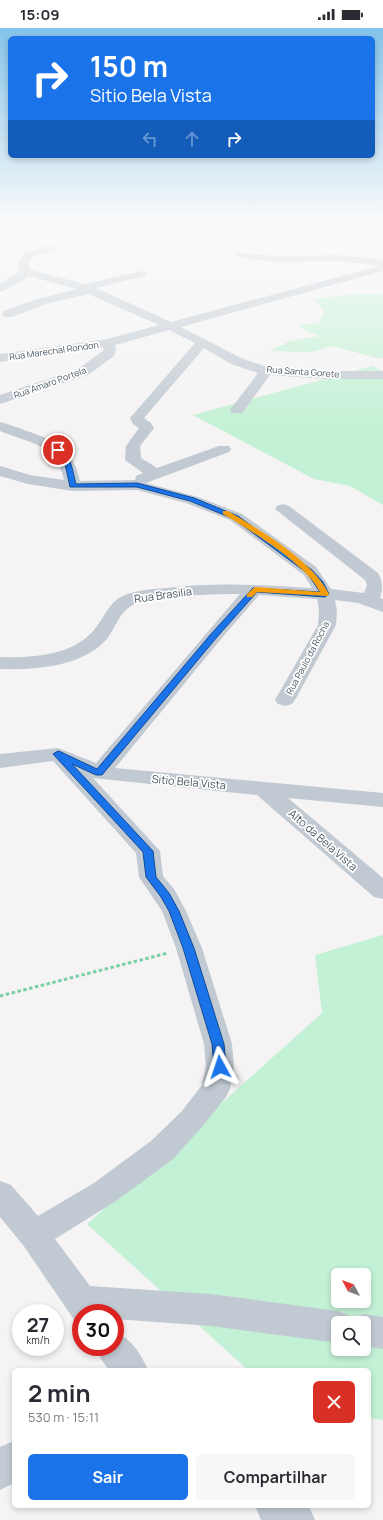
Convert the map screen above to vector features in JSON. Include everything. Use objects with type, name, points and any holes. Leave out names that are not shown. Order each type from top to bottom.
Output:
[{"type":"street","points":[[8,314],[41,301],[72,293]]},
{"type":"street","name":"Rua Santa Gorete","points":[[95,293],[135,308],[203,342],[236,361],[266,371],[326,375],[383,375]]},
{"type":"street","name":"Rua Marechal Rondon","points":[[0,358],[108,344],[293,293]]},
{"type":"street","points":[[155,474],[133,460],[133,446],[147,428],[138,421],[137,418],[203,342]]},
{"type":"street","name":"Rua Amaro Portela","points":[[0,400],[83,372],[109,354],[110,350],[108,344]]},
{"type":"street","points":[[237,410],[266,371]]},
{"type":"street","points":[[0,426],[47,444],[62,453],[71,473],[73,486]]},
{"type":"street","points":[[130,484],[224,449]]},
{"type":"street","name":"Rua Paulo da Rocha","points":[[0,471],[28,480],[73,486],[130,484],[192,500],[236,517],[310,571],[319,582],[325,594],[329,616],[327,625],[286,700]]},
{"type":"street","points":[[283,509],[372,578],[376,585],[376,603]]},
{"type":"street","name":"Rua Brasilia","points":[[0,663],[18,664],[43,661],[71,654],[98,637],[105,628],[113,611],[124,602],[132,598],[209,589],[255,589],[347,594],[376,603]]},
{"type":"street","points":[[99,773],[214,635],[255,589]]},
{"type":"street","points":[[0,761],[58,754],[148,851],[151,877],[165,895],[174,911],[189,948],[218,1044],[220,1067],[216,1089],[192,1119],[162,1150],[105,1192],[34,1235]]},
{"type":"street","name":"Sitio Bela Vista","points":[[58,754],[99,773],[383,800]]},
{"type":"street","name":"Alto da Bela Vista","points":[[263,788],[383,891]]},
{"type":"street","points":[[0,1194],[34,1235],[82,1304]]},
{"type":"street","points":[[124,1308],[212,1310],[331,1326]]},
{"type":"street","points":[[371,1331],[383,1333]]},
{"type":"street","points":[[0,1471],[12,1461]]},
{"type":"street","points":[[277,1508],[296,1520]]},
{"type":"path","points":[[0,996],[189,948]]},
{"type":"green space","points":[[355,294],[383,294],[383,357],[380,359],[333,346],[312,352],[269,351],[290,341],[319,336],[297,326],[319,323],[324,312],[315,299]]},
{"type":"green space","points":[[372,366],[383,371],[383,505],[350,486],[314,479],[193,415]]},
{"type":"green space","points":[[383,935],[383,1420],[371,1418],[371,1368],[246,1368],[87,1224],[322,1013],[315,955]]},
{"type":"slow traffic","points":[[225,512],[236,517],[310,571],[319,582],[325,594],[255,589],[250,596]]},
{"type":"route","points":[[58,450],[62,453],[68,464],[73,486],[123,484],[137,485],[211,506],[236,517],[310,571],[319,582],[325,594],[255,589],[214,635],[99,773],[58,754],[148,851],[151,877],[165,895],[174,911],[189,948],[218,1044],[220,1067]]}]
